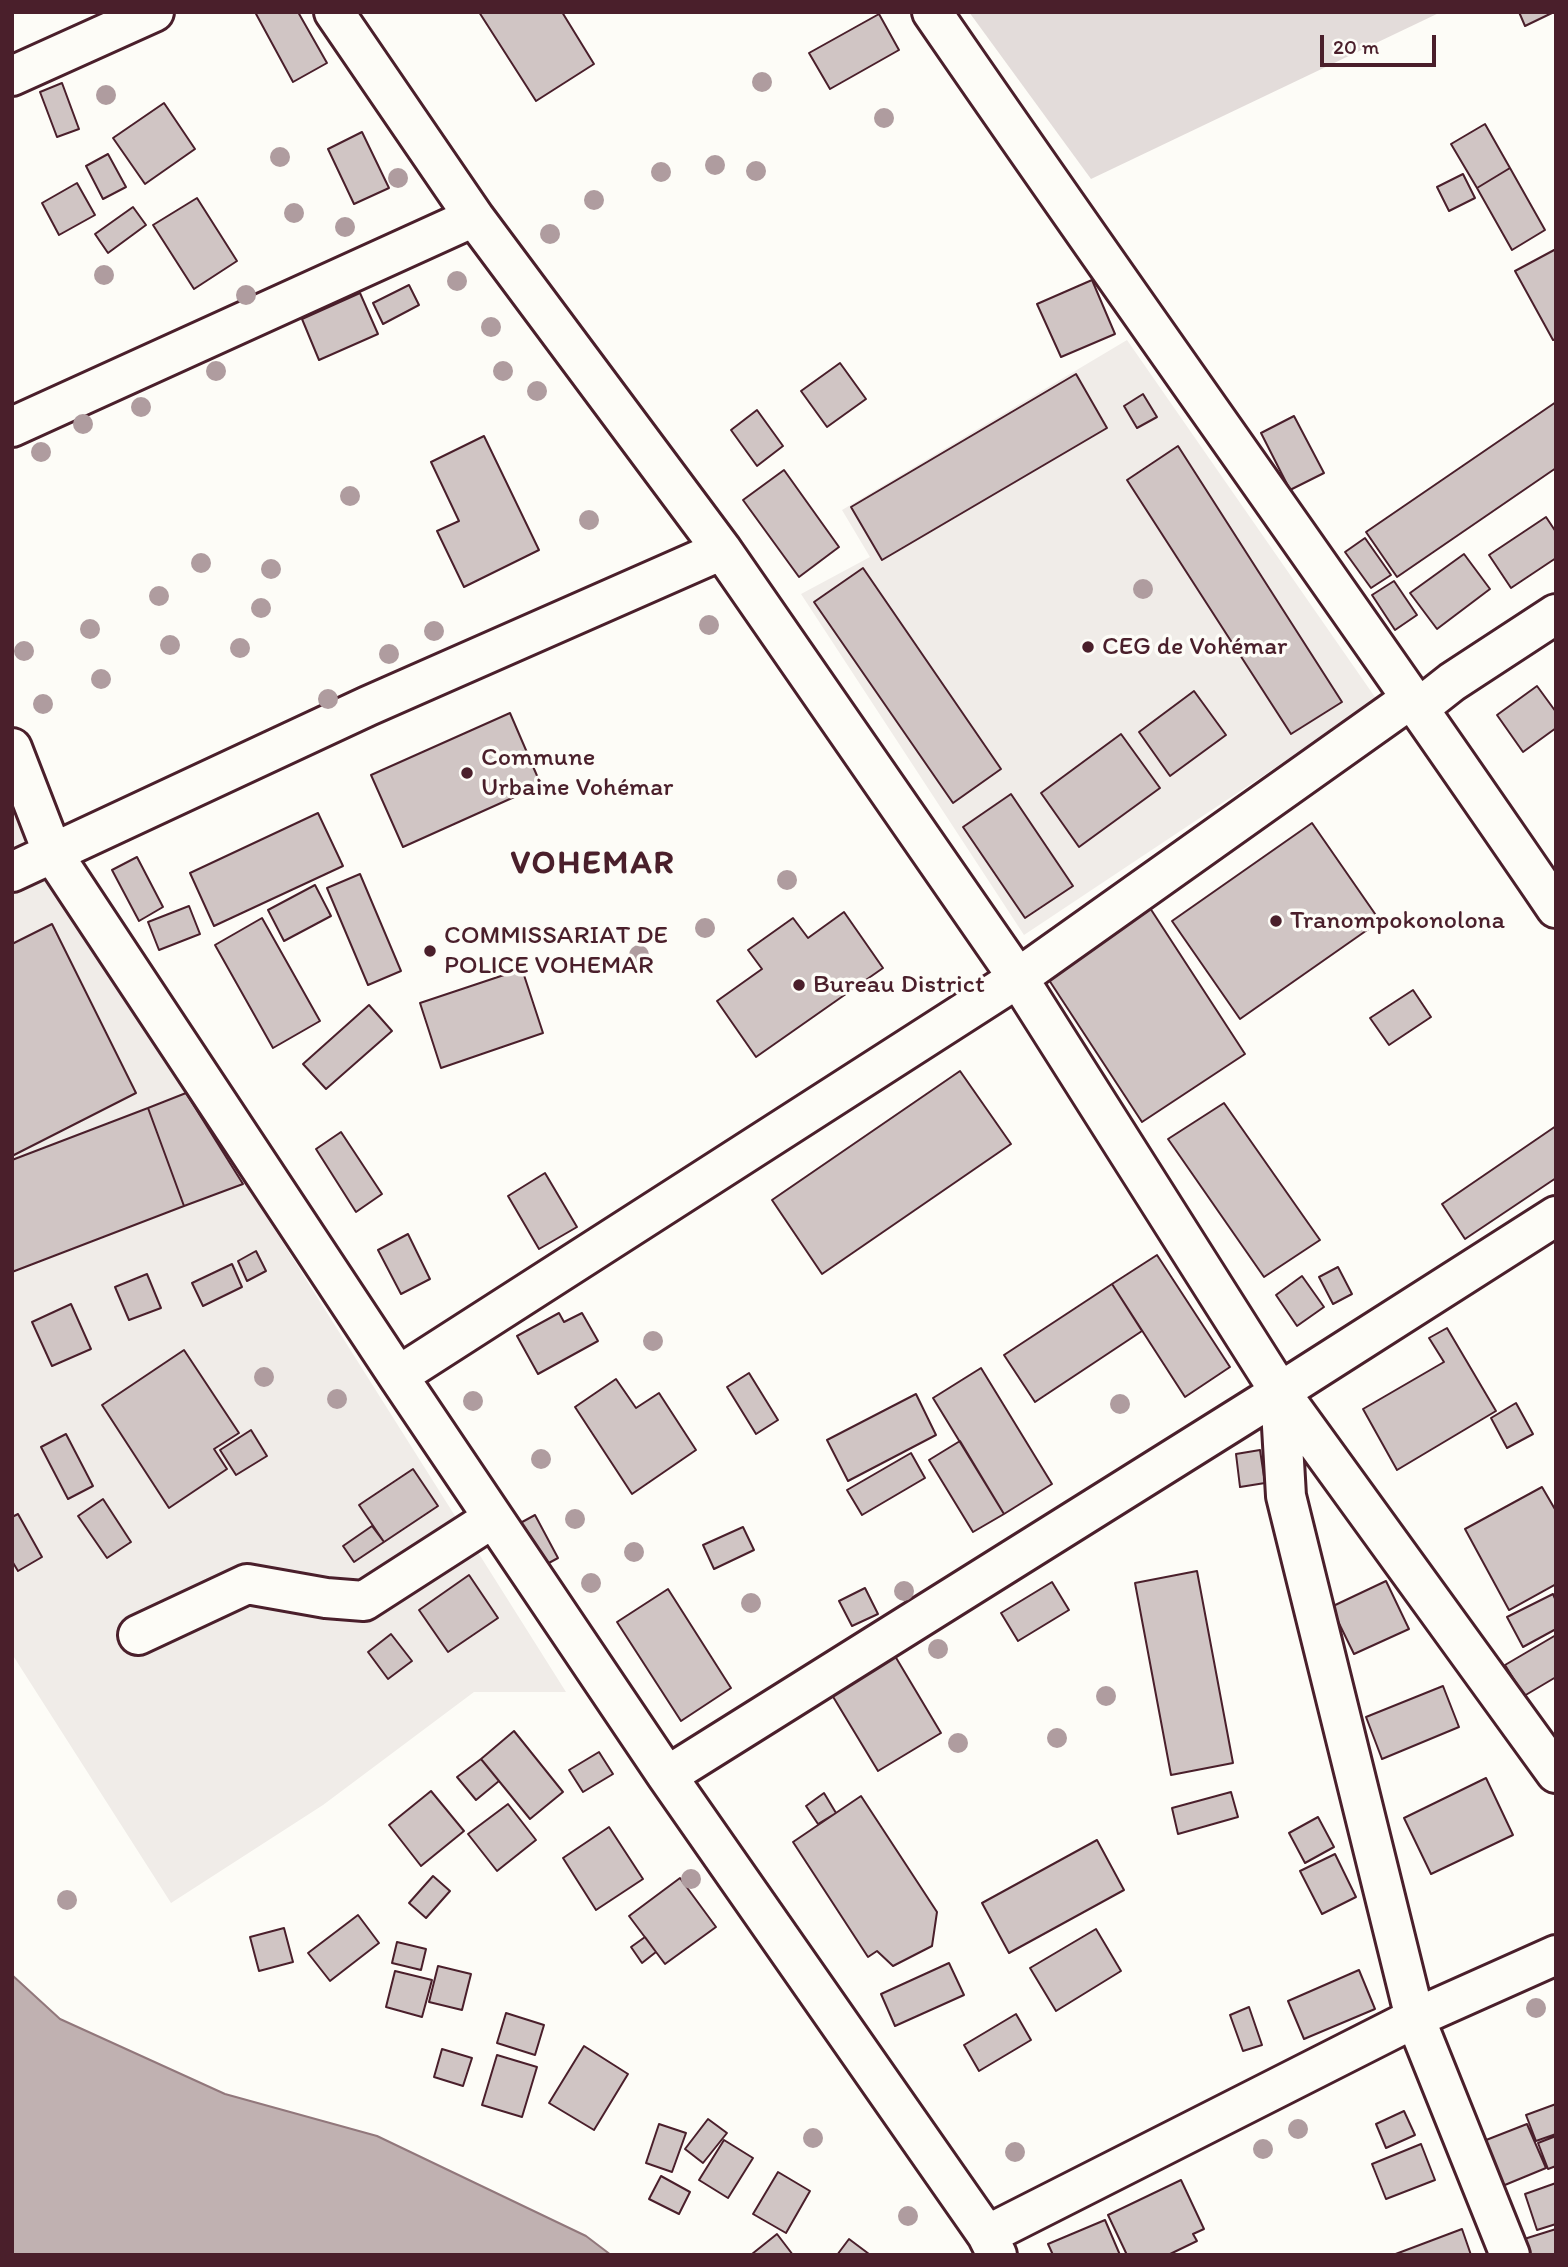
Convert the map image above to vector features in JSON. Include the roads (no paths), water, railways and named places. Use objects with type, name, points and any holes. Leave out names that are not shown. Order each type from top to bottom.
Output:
[{"type":"street","points":[[12,76],[154,12]]},
{"type":"street","points":[[334,12],[474,217],[722,550],[1018,978],[1280,1392],[1556,1773]]},
{"type":"street","points":[[932,12],[1072,217],[1416,703],[1556,908]]},
{"type":"street","points":[[12,427],[474,217]]},
{"type":"street","points":[[12,872],[368,706],[722,550]]},
{"type":"street","points":[[398,1376],[1018,978],[1416,703],[1556,614]]},
{"type":"street","points":[[12,748],[53,854],[398,1376],[667,1776],[992,2245],[1415,2018],[1556,1955]]},
{"type":"street","points":[[667,1776],[1556,1216]]},
{"type":"street","points":[[1280,1392],[1286,1496],[1415,2018],[1510,2255]]},
{"type":"street","points":[[138,1634],[247,1584],[326,1598],[364,1601],[493,1518]]},
{"type":"place","name":"CEG de Vohémar","points":[[1088,647]]},
{"type":"place","name":"Commune Urbaine Vohémar","points":[[467,773]]},
{"type":"place","name":"Tranompokonolona","points":[[1276,921]]},
{"type":"place","name":"COMMISSARIAT DE POLICE VOHEMAR","points":[[430,951]]},
{"type":"place","name":"Bureau District","points":[[799,985]]},
{"type":"district","name":"VOHEMAR","points":[[593,865]]}]
